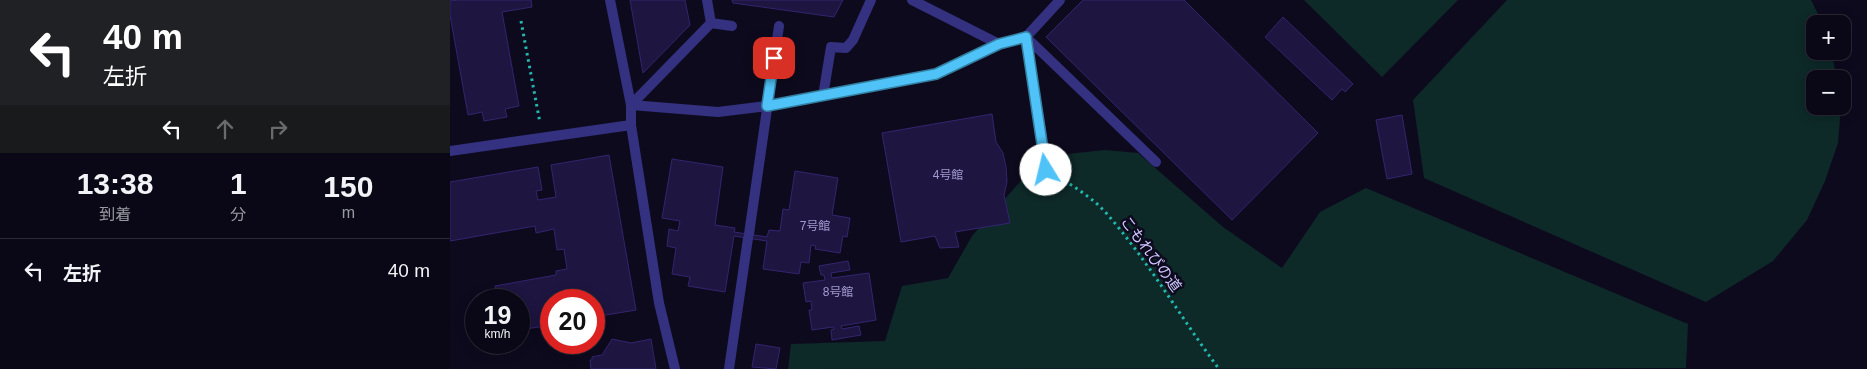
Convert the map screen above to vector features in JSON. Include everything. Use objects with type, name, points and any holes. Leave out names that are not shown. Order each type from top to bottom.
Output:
[{"type":"lane","points":[[610,0],[631,105],[631,125],[659,303],[675,369]]},
{"type":"lane","points":[[707,0],[711,24]]},
{"type":"lane","points":[[823,96],[832,47],[846,48],[853,40],[871,0]]},
{"type":"lane","points":[[912,0],[999,44]]},
{"type":"lane","points":[[631,105],[718,112],[767,106],[936,74],[999,44],[1026,37],[1060,0]]},
{"type":"lane","points":[[631,105],[711,24]]},
{"type":"lane","points":[[711,24],[732,26]]},
{"type":"lane","points":[[729,369],[779,26]]},
{"type":"lane","points":[[1026,37],[1156,162]]},
{"type":"lane","points":[[1026,37],[1046,170]]},
{"type":"lane","points":[[450,151],[631,125]]},
{"type":"path","points":[[521,21],[543,139]]},
{"type":"path","name":"こもれびの道","points":[[1046,170],[1079,190],[1107,214],[1166,292],[1219,369]]},
{"type":"green space","points":[[1304,0],[1458,0],[1382,77]]},
{"type":"green space","points":[[1507,0],[1811,0],[1818,15],[1806,15],[1806,60],[1833,60],[1835,70],[1806,70],[1806,115],[1840,115],[1838,143],[1825,181],[1807,220],[1773,261],[1706,302],[1424,178],[1413,100]]},
{"type":"green space","points":[[1105,150],[1138,153],[1223,227],[1282,268],[1320,212],[1366,188],[1688,324],[1686,368],[788,369],[791,344],[885,341],[902,286],[948,278],[972,236],[1034,166],[1058,155]]},
{"type":"building","points":[[531,0],[532,7],[502,12],[519,106],[505,109],[507,117],[484,121],[482,112],[468,115],[450,15],[450,1]]},
{"type":"building","points":[[630,0],[685,0],[690,25],[643,73]]},
{"type":"building","points":[[732,0],[843,0],[834,17],[733,3]]},
{"type":"building","points":[[1083,0],[1184,0],[1318,133],[1232,220],[1046,37]]},
{"type":"building","points":[[1283,17],[1353,84],[1345,92],[1342,89],[1332,100],[1265,37]]},
{"type":"building","points":[[992,114],[996,142],[1003,153],[1006,167],[1007,182],[1004,195],[1010,223],[955,232],[959,247],[940,248],[935,236],[901,242],[882,133]]},
{"type":"building","points":[[1402,115],[1412,174],[1387,179],[1376,120]]},
{"type":"building","points":[[609,155],[636,310],[605,315],[605,289],[540,289],[540,327],[530,328],[530,289],[496,289],[495,286],[556,275],[556,271],[567,269],[564,249],[557,250],[554,229],[536,233],[535,226],[450,241],[450,182],[538,167],[542,190],[536,191],[538,200],[556,197],[551,165]]},
{"type":"building","points":[[672,159],[723,167],[715,225],[735,228],[734,232],[767,237],[769,230],[780,231],[783,209],[789,210],[795,171],[838,178],[832,215],[850,218],[847,237],[843,236],[840,253],[815,249],[816,246],[811,245],[809,263],[801,262],[799,274],[763,269],[767,241],[734,236],[725,292],[688,286],[690,277],[672,274],[676,248],[667,246],[669,229],[678,231],[680,221],[662,218]]},
{"type":"building","points":[[848,261],[850,270],[831,273],[832,278],[869,273],[876,320],[841,326],[842,329],[859,326],[861,335],[832,340],[831,330],[834,329],[833,327],[812,330],[809,310],[812,310],[811,301],[806,302],[803,283],[825,280],[824,275],[821,275],[819,266]]},
{"type":"building","points":[[612,339],[631,343],[651,339],[656,369],[591,369],[590,360],[592,360],[592,357],[605,354],[605,350]]},
{"type":"building","points":[[756,344],[780,348],[776,369],[752,367]]},
{"type":"route","points":[[774,58],[767,106],[936,74],[999,44],[1026,37],[1046,170]]}]
